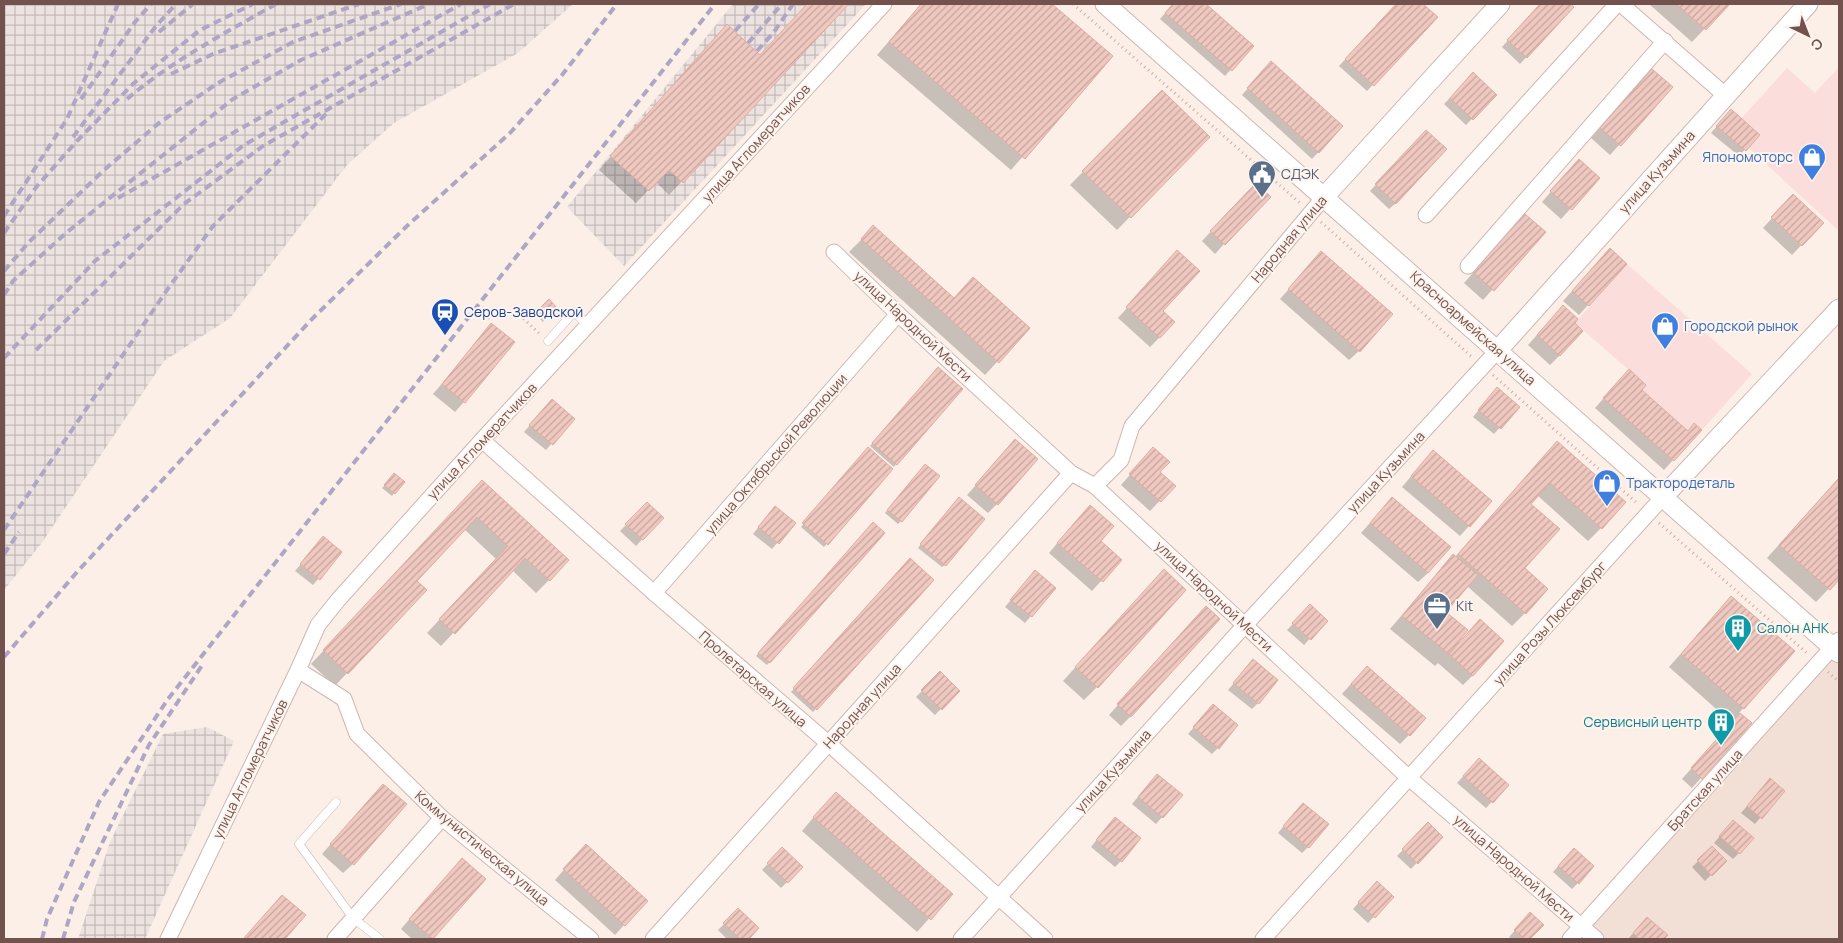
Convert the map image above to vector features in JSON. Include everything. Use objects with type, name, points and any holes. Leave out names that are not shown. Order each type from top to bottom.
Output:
[{"type":"street","name":"улица Агломератчиков","points":[[168,939],[318,625],[338,600],[482,440],[884,4]]},
{"type":"street","name":"Красноармейская улица","points":[[1105,4],[1837,647]]},
{"type":"street","name":"Народная улица","points":[[1095,486],[1120,460],[1132,426],[1325,196],[1500,4]]},
{"type":"street","points":[[1426,215],[1617,4]]},
{"type":"street","points":[[1621,4],[1725,95]]},
{"type":"street","name":"улица Кузьмина","points":[[961,939],[1245,625],[1483,367],[1808,4]]},
{"type":"street","points":[[1468,266],[1665,41]]},
{"type":"street","name":"улица Народной Мести","points":[[834,252],[898,314],[1071,473],[1095,486],[1409,778],[1596,939]]},
{"type":"street","name":"улица Розы Люксембург","points":[[1263,939],[1663,496],[1839,308]]},
{"type":"street","name":"улица Октябрьской Революции","points":[[654,594],[898,314]]},
{"type":"street","name":"Пролетарская улица","points":[[482,440],[654,594],[828,743],[1045,939]]},
{"type":"street","name":"Народная улица","points":[[653,939],[1071,473]]},
{"type":"street","name":"Братская улица","points":[[1570,939],[1837,647]]},
{"type":"street","name":"Коммунистическая улица","points":[[298,670],[344,699],[357,734],[442,818],[591,939]]},
{"type":"street","points":[[334,939],[442,818]]},
{"type":"lane","points":[[548,341],[574,312],[589,326]]},
{"type":"lane","points":[[336,802],[299,844],[354,918],[380,939]]},
{"type":"path","points":[[1073,4],[1483,367]]},
{"type":"path","points":[[479,316],[485,319],[514,310],[548,341]]},
{"type":"shaded area","points":[[4,4],[573,4],[518,53],[394,123],[347,165],[230,318],[164,361],[41,544],[4,590]]},
{"type":"shaded area","points":[[733,4],[866,4],[624,266],[567,207]]},
{"type":"shaded area","name":"Япономоторс","points":[[1839,67],[1839,231],[1730,131],[1787,68],[1815,93]]},
{"type":"shaded area","name":"Городской рынок","points":[[1627,264],[1752,374],[1702,430],[1694,423],[1688,431],[1642,390],[1646,385],[1575,323]]},
{"type":"shaded area","points":[[1833,647],[1839,653],[1839,939],[1570,939]]},
{"type":"shaded area","points":[[207,727],[234,741],[145,939],[78,939],[110,842],[163,734]]},
{"type":"building","points":[[807,4],[849,4],[683,183],[669,170],[649,191],[610,156],[727,24],[760,55]]},
{"type":"building","points":[[921,4],[1052,4],[1113,56],[1025,159],[889,42]]},
{"type":"building","points":[[1173,4],[1206,4],[1254,46],[1232,71],[1165,13]]},
{"type":"building","points":[[1396,4],[1423,4],[1438,17],[1374,86],[1345,59]]},
{"type":"building","points":[[1540,4],[1571,4],[1574,7],[1527,58],[1507,40]]},
{"type":"building","points":[[1676,4],[1730,4],[1706,30]]},
{"type":"building","points":[[1271,61],[1343,126],[1319,153],[1247,88]]},
{"type":"building","points":[[1652,69],[1673,87],[1621,146],[1600,128]]},
{"type":"building","points":[[1473,72],[1497,95],[1473,120],[1450,98]]},
{"type":"building","points":[[1162,90],[1210,137],[1131,218],[1082,171]]},
{"type":"building","points":[[1731,109],[1760,135],[1746,151],[1716,126]]},
{"type":"building","points":[[1426,130],[1447,149],[1396,204],[1375,184]]},
{"type":"building","points":[[1579,159],[1600,178],[1572,210],[1550,191]]},
{"type":"building","points":[[1256,183],[1271,197],[1225,245],[1210,231]]},
{"type":"building","points":[[1793,194],[1824,223],[1802,246],[1771,217]]},
{"type":"building","points":[[1525,214],[1546,232],[1494,291],[1473,272]]},
{"type":"building","points":[[873,225],[954,298],[973,277],[1030,328],[999,363],[861,239]]},
{"type":"building","points":[[1610,248],[1627,264],[1589,306],[1572,291]]},
{"type":"building","points":[[1177,250],[1200,271],[1163,311],[1175,322],[1160,338],[1126,307]]},
{"type":"building","points":[[1321,251],[1393,314],[1360,352],[1288,289]]},
{"type":"building","points":[[549,299],[558,309],[546,320],[537,311]]},
{"type":"building","points":[[1563,305],[1578,319],[1575,323],[1583,331],[1560,356],[1537,335]]},
{"type":"building","name":"Серов-Заводской","points":[[491,323],[515,342],[465,403],[442,384]]},
{"type":"building","points":[[938,367],[963,389],[897,465],[872,443]]},
{"type":"building","points":[[1629,369],[1646,385],[1642,390],[1688,431],[1694,423],[1702,430],[1674,461],[1603,398]]},
{"type":"building","points":[[1497,387],[1520,407],[1501,429],[1478,410]]},
{"type":"building","points":[[552,399],[575,419],[553,445],[529,425]]},
{"type":"building","points":[[1015,439],[1038,459],[998,505],[975,485]]},
{"type":"building","points":[[1557,441],[1626,502],[1602,529],[1550,483],[1531,504],[1560,529],[1525,568],[1548,589],[1526,614],[1458,554]]},
{"type":"building","points":[[868,447],[893,469],[828,545],[802,523]]},
{"type":"building","points":[[1153,447],[1170,462],[1160,472],[1176,486],[1161,502],[1129,474]]},
{"type":"building","points":[[1433,450],[1492,501],[1470,527],[1411,476]]},
{"type":"building","points":[[925,464],[940,476],[902,522],[887,510]]},
{"type":"building","points":[[394,473],[405,482],[395,494],[384,485]]},
{"type":"building","points":[[1839,478],[1839,580],[1830,590],[1779,545]]},
{"type":"building","points":[[482,480],[569,560],[550,581],[525,558],[455,634],[439,619],[508,546],[477,517],[417,581],[427,590],[348,674],[323,650]]},
{"type":"building","points":[[959,497],[985,519],[946,566],[920,544]]},
{"type":"building","points":[[1392,497],[1451,547],[1428,573],[1370,523]]},
{"type":"building","points":[[647,502],[664,518],[643,540],[625,524]]},
{"type":"building","points":[[1090,505],[1114,526],[1101,541],[1122,560],[1103,582],[1057,543]]},
{"type":"building","points":[[775,506],[796,523],[779,544],[758,527]]},
{"type":"building","points":[[873,522],[885,533],[770,663],[758,653]]},
{"type":"building","points":[[323,536],[342,552],[320,580],[300,564]]},
{"type":"building","points":[[1453,554],[1478,575],[1446,612],[1468,630],[1449,654],[1402,616]]},
{"type":"building","points":[[910,558],[934,580],[817,710],[793,688]]},
{"type":"building","points":[[1164,569],[1186,590],[1098,688],[1075,667]]},
{"type":"building","points":[[1035,570],[1056,588],[1032,617],[1010,600]]},
{"type":"building","name":"Салон АНК","points":[[1731,596],[1795,651],[1744,709],[1681,654]]},
{"type":"building","points":[[1310,604],[1328,621],[1311,640],[1292,623]]},
{"type":"building","points":[[1206,606],[1220,619],[1131,717],[1117,704]]},
{"type":"building","points":[[1480,619],[1504,641],[1473,676],[1449,654]]},
{"type":"building","points":[[1253,659],[1278,680],[1259,704],[1233,683]]},
{"type":"building","points":[[1367,666],[1426,718],[1410,736],[1351,684]]},
{"type":"building","points":[[940,671],[960,691],[942,710],[921,690]]},
{"type":"building","points":[[1213,704],[1238,725],[1219,749],[1193,727]]},
{"type":"building","name":"Сервисный центр","points":[[1740,713],[1752,723],[1702,779],[1691,768]]},
{"type":"building","points":[[1479,758],[1509,785],[1493,803],[1463,776]]},
{"type":"building","points":[[1157,774],[1183,795],[1163,818],[1138,797]]},
{"type":"building","points":[[1770,778],[1785,791],[1762,819],[1747,806]]},
{"type":"building","points":[[383,784],[407,804],[354,865],[330,844]]},
{"type":"building","points":[[836,792],[953,894],[931,920],[813,817]]},
{"type":"building","points":[[1303,803],[1329,824],[1309,848],[1283,826]]},
{"type":"building","points":[[1115,817],[1141,838],[1122,862],[1096,840]]},
{"type":"building","points":[[1733,820],[1754,838],[1740,854],[1719,836]]},
{"type":"building","points":[[1428,822],[1443,837],[1418,864],[1402,849]]},
{"type":"building","points":[[586,844],[648,901],[625,926],[563,869]]},
{"type":"building","points":[[1712,846],[1727,861],[1712,876],[1697,860]]},
{"type":"building","points":[[782,847],[803,867],[788,883],[767,863]]},
{"type":"building","points":[[1574,848],[1594,866],[1579,884],[1558,866]]},
{"type":"building","points":[[462,858],[486,879],[433,939],[409,919]]},
{"type":"building","points":[[1377,881],[1394,897],[1375,918],[1358,902]]},
{"type":"building","points":[[282,895],[306,915],[285,939],[243,939]]},
{"type":"building","points":[[738,908],[759,928],[749,939],[740,939],[723,923]]},
{"type":"building","points":[[1530,912],[1544,925],[1530,939],[1525,939],[1514,930]]},
{"type":"building","points":[[1647,917],[1668,935],[1664,939],[1639,939],[1633,933]]},
{"type":"railway","points":[[4,216],[67,119],[118,4]]},
{"type":"railway","points":[[81,99],[135,22],[151,4]]},
{"type":"railway","points":[[73,137],[156,26],[176,4]]},
{"type":"railway","points":[[159,32],[193,4]]},
{"type":"railway","points":[[4,233],[37,186],[77,141],[134,83],[200,30],[253,4]]},
{"type":"railway","points":[[127,99],[180,60],[276,4]]},
{"type":"railway","points":[[171,74],[213,54],[359,4]]},
{"type":"railway","points":[[4,271],[29,242],[104,170],[159,123],[218,83],[293,42],[401,4]]},
{"type":"railway","points":[[4,295],[13,281],[66,233],[233,99],[301,60],[429,4]]},
{"type":"railway","points":[[118,198],[461,4]]},
{"type":"railway","points":[[4,358],[95,261],[244,145],[490,4]]},
{"type":"railway","points":[[36,350],[184,204],[263,146],[514,4]]},
{"type":"railway","points":[[4,657],[77,572],[312,319],[408,225],[510,133],[562,75],[617,4]]},
{"type":"railway","points":[[42,939],[47,919],[99,802],[168,699],[715,4]]},
{"type":"railway","points":[[735,31],[759,4]]},
{"type":"railway","points":[[748,43],[782,4]]},
{"type":"railway","points":[[757,51],[774,32],[793,4]]},
{"type":"railway","points":[[4,530],[167,290],[213,226],[326,114]]},
{"type":"railway","points":[[4,554],[19,532]]},
{"type":"railway","points":[[63,939],[74,902],[149,745],[203,664]]},
{"type":"place","name":"Япономоторс","points":[[1812,181]]},
{"type":"place","name":"СДЭК","points":[[1262,198]]},
{"type":"place","name":"Серов-Заводской","points":[[445,336]]},
{"type":"place","name":"Городской рынок","points":[[1665,350]]},
{"type":"place","name":"Трактородеталь","points":[[1607,507]]},
{"type":"place","name":"Kit","points":[[1437,630]]},
{"type":"place","name":"Салон АНК","points":[[1738,652]]},
{"type":"place","name":"Сервисный центр","points":[[1721,746]]}]
